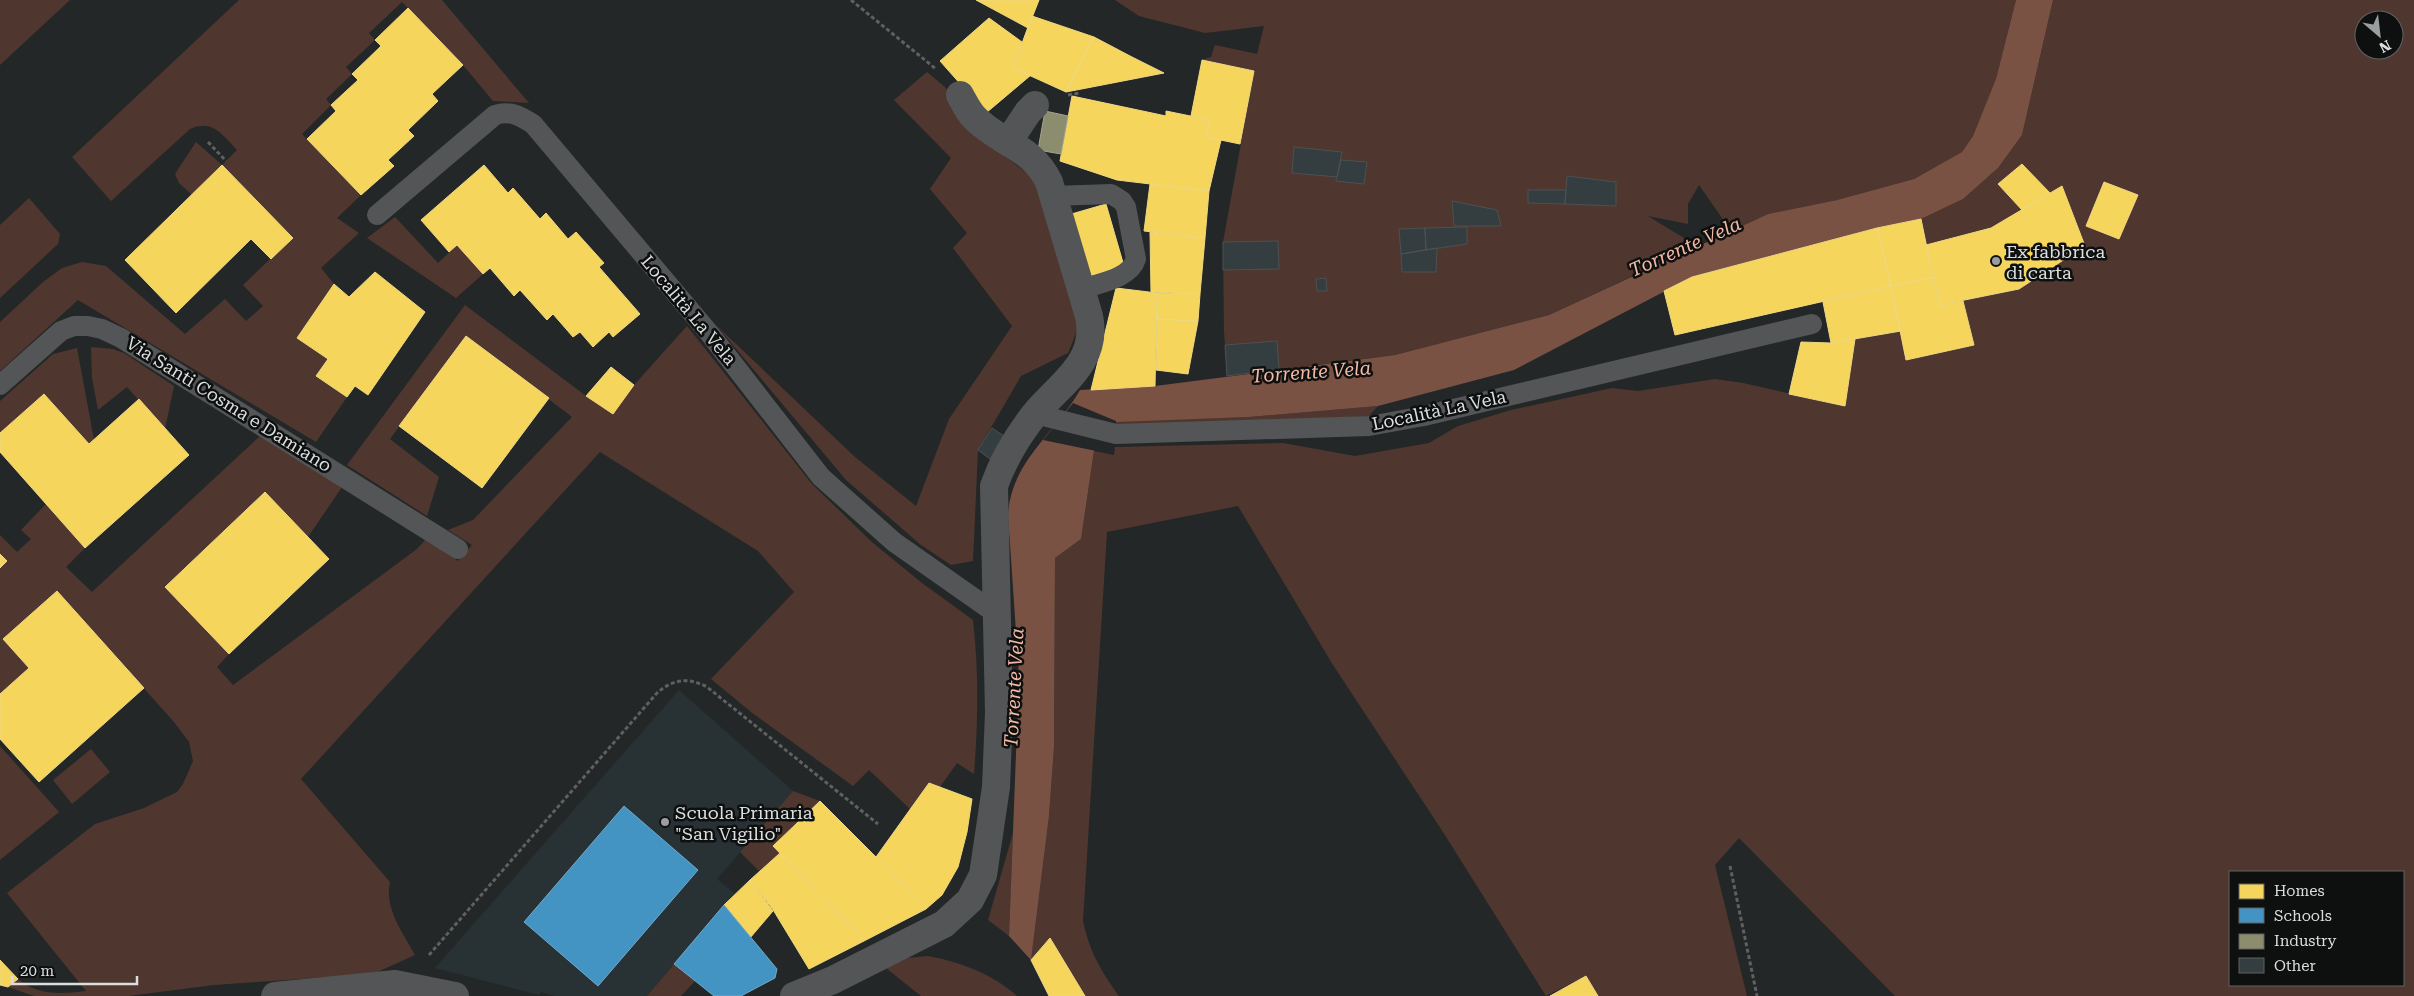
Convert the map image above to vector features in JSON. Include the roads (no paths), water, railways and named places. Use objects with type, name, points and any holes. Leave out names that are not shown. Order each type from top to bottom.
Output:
[{"type":"street","points":[[794,996],[832,980],[924,935],[950,920],[970,900],[983,875],[996,788],[999,712],[994,486],[1000,468],[1019,434],[1047,417],[1077,369],[1088,344],[1091,327],[1053,196],[1042,168],[1027,154],[977,120],[960,96]]},
{"type":"street","points":[[1008,142],[1028,112],[1035,105]]},
{"type":"street","points":[[275,996],[395,984],[455,996]]},
{"type":"lane","name":"Località La Vela","points":[[377,215],[495,115],[503,113],[520,116],[533,124],[710,334],[820,476],[894,542],[998,615]]},
{"type":"lane","points":[[1053,196],[1111,194],[1122,201],[1126,207],[1136,259],[1134,264],[1125,274],[1080,290]]},
{"type":"lane","name":"Località La Vela","points":[[1047,417],[1116,434],[1369,426],[1424,416],[1812,324]]},
{"type":"lane","name":"Via Santi Cosma e Damiano","points":[[0,385],[62,331],[74,326],[102,329],[121,338],[192,381],[458,549]]},
{"type":"water","name":"Torrente Vela","points":[[2016,0],[2053,0],[2022,135],[1998,168],[1963,199],[1921,219],[1877,228],[1692,277],[1514,370],[1378,406],[1249,417],[1116,422],[1094,451],[1081,539],[1055,558],[1054,747],[1049,816],[1031,960],[1009,936],[1019,676],[1008,515],[1011,496],[1017,479],[1026,463],[1080,390],[1155,386],[1395,355],[1549,315],[1768,214],[1837,200],[1914,179],[1962,152],[1973,136],[1996,79]]},
{"type":"place","name":"Ex fabbrica di carta","points":[[1996,261]]},
{"type":"place","name":"Scuola Primaria \"San Vigilio\"","points":[[665,822]]}]
